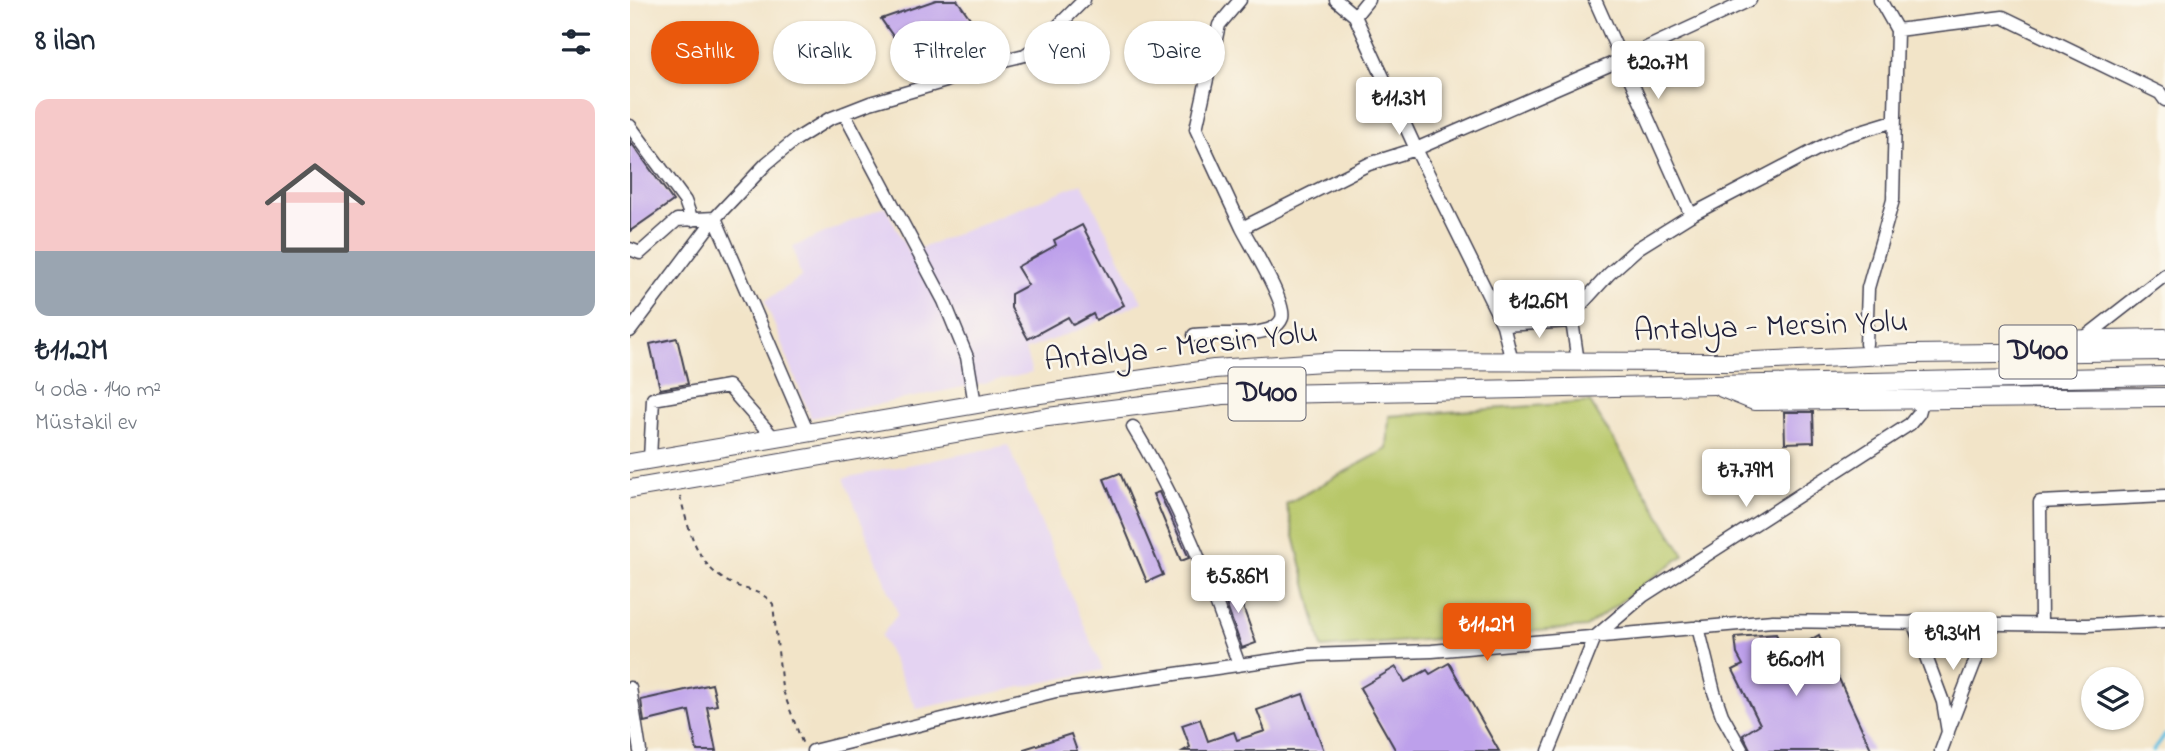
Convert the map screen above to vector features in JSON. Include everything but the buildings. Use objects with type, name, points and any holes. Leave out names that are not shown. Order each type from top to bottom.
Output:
[{"type":"highway","points":[[1730,362],[1866,344],[2165,338]]},
{"type":"highway","name":"Antalya - Mersin Yolu","points":[[630,463],[807,431],[1214,369],[1339,361],[1730,362],[1911,354],[2165,351]]},
{"type":"highway","name":"Antalya - Mersin Yolu","points":[[630,489],[1048,417],[1223,395],[2165,376]]},
{"type":"highway","points":[[1713,384],[1754,401],[2165,397]]},
{"type":"street","points":[[630,331],[715,218],[767,163],[795,140],[829,119],[870,103],[946,82],[979,66],[1025,55],[1038,46],[1084,0]]},
{"type":"street","points":[[1194,335],[1214,332],[1252,333],[1275,327],[1283,314],[1277,293],[1242,228],[1196,129],[1219,25],[1240,0]]},
{"type":"street","points":[[1336,0],[1355,16],[1416,149],[1503,325],[1512,362]]},
{"type":"street","points":[[1355,16],[1368,0]]},
{"type":"street","points":[[1595,0],[1690,215]]},
{"type":"street","points":[[1242,228],[1369,164],[1416,149],[1750,0]]},
{"type":"street","points":[[1866,344],[1868,288],[1893,200],[1897,30],[1880,0]]},
{"type":"street","points":[[1897,30],[2003,17],[2163,93]]},
{"type":"street","points":[[844,113],[944,301],[967,357],[975,404]]},
{"type":"street","points":[[1578,362],[1572,321],[1578,308],[1609,274],[1638,248],[1690,215],[1823,146],[1894,121]]},
{"type":"street","points":[[630,126],[685,201],[692,220]]},
{"type":"street","points":[[630,249],[640,253],[677,220],[715,218]]},
{"type":"street","points":[[715,218],[807,431]]},
{"type":"street","points":[[2083,339],[2165,275]]},
{"type":"street","points":[[1503,325],[1572,321]]},
{"type":"street","points":[[650,459],[653,399],[728,386],[773,437]]},
{"type":"street","points":[[1549,751],[1595,636],[1643,596],[1910,424],[1919,413],[1923,399]]},
{"type":"street","points":[[1133,427],[1157,465],[1180,512],[1240,665]]},
{"type":"street","points":[[2041,624],[2040,502],[2165,496]]},
{"type":"street","points":[[813,751],[854,746],[1056,691],[1308,655],[1432,651],[1773,621],[2087,625],[2165,621]]},
{"type":"street","points":[[1913,622],[1943,702],[1948,732]]},
{"type":"street","points":[[1941,751],[1990,624]]},
{"type":"street","points":[[1698,627],[1718,704],[1742,751]]},
{"type":"street","points":[[630,688],[640,751]]},
{"type":"path","points":[[675,482],[688,527],[705,563],[726,582],[758,592],[773,604],[782,688],[805,751]]},
{"type":"shaded area","points":[[1082,183],[1142,302],[1025,350],[1032,373],[811,418],[765,301],[801,277],[793,247],[885,206],[909,253]]},
{"type":"shaded area","points":[[1008,445],[1103,670],[917,709],[881,636],[898,614],[844,478]]},
{"type":"green space","points":[[1590,402],[1684,555],[1586,627],[1322,648],[1286,504],[1387,449],[1389,416]]},
{"type":"waterway","points":[[2153,751],[2165,735]]}]
